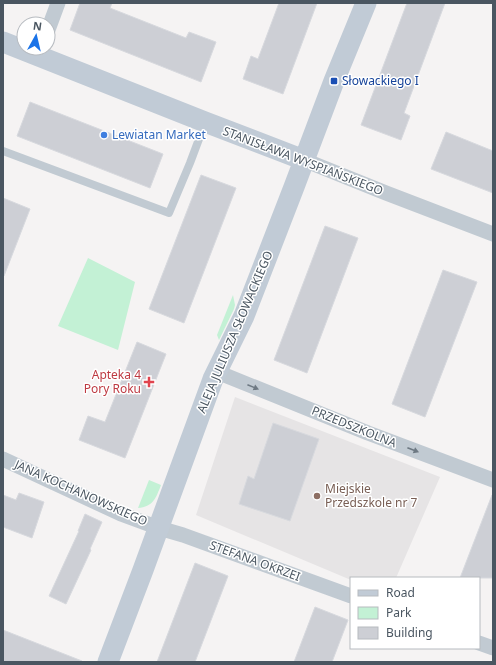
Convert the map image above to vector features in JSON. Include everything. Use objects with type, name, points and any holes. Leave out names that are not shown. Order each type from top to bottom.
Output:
[{"type":"street","points":[[53,16],[58,3]]},
{"type":"street","name":"ALEJA JULIUSZA SŁOWACKIEGO","points":[[108,662],[217,372],[244,316],[334,81],[366,3]]},
{"type":"street","name":"STANISŁAWA WYSPIAŃSKIEGO","points":[[3,42],[16,46]]},
{"type":"street","name":"STANISŁAWA WYSPIAŃSKIEGO","points":[[49,56],[205,122],[493,234]]},
{"type":"street","name":"PRZEDSZKOLNA","points":[[217,372],[368,433],[493,480]]},
{"type":"street","name":"JANA KOCHANOWSKIEGO","points":[[3,459],[121,514],[159,528]]},
{"type":"street","name":"STEFANA OKRZEI","points":[[159,528],[183,535],[350,596]]},
{"type":"street","points":[[480,643],[493,648]]},
{"type":"lane","points":[[3,151],[169,213],[205,122]]},
{"type":"shaded area","name":"Miejskie Przedszkole nr 7","points":[[235,397],[440,477],[396,577],[350,577],[350,580],[196,515]]},
{"type":"green space","points":[[88,258],[135,282],[118,350],[58,326]]},
{"type":"green space","points":[[233,295],[235,305],[234,309],[219,340],[217,335]]},
{"type":"green space","points":[[149,480],[161,485],[151,504],[138,508]]},
{"type":"building","points":[[80,3],[112,3],[110,8],[186,38],[189,32],[216,42],[201,82],[70,30]]},
{"type":"building","points":[[279,3],[317,3],[283,94],[243,79],[251,56],[258,59]]},
{"type":"building","points":[[407,3],[445,3],[404,113],[410,116],[401,140],[361,125]]},
{"type":"building","points":[[30,102],[163,154],[150,188],[17,136]]},
{"type":"building","points":[[446,132],[493,151],[493,193],[431,169]]},
{"type":"building","points":[[201,175],[236,188],[184,323],[149,309]]},
{"type":"building","points":[[3,198],[30,209],[4,276],[3,275]]},
{"type":"building","points":[[325,226],[358,238],[307,373],[274,360]]},
{"type":"building","points":[[443,270],[477,282],[425,417],[392,404]]},
{"type":"building","points":[[137,342],[166,354],[125,458],[79,440],[88,416],[105,422]]},
{"type":"building","points":[[273,423],[319,439],[290,521],[239,504],[248,476],[254,479]]},
{"type":"building","points":[[19,493],[44,502],[32,538],[3,527],[3,495],[16,500]]},
{"type":"building","points":[[492,495],[493,578],[460,577]]},
{"type":"building","points":[[85,514],[102,522],[66,604],[49,596],[79,531]]},
{"type":"building","points":[[195,563],[228,576],[195,662],[157,662]]},
{"type":"building","points":[[315,607],[348,620],[332,662],[294,662]]},
{"type":"building","points":[[3,630],[82,661],[82,662],[3,662]]},
{"type":"place","name":"Słowackiego I","points":[[334,81]]},
{"type":"place","name":"Lewiatan Market","points":[[104,135]]},
{"type":"place","name":"Apteka 4 Pory Roku","points":[[149,382]]},
{"type":"place","name":"Miejskie Przedszkole nr 7","points":[[317,496]]}]
